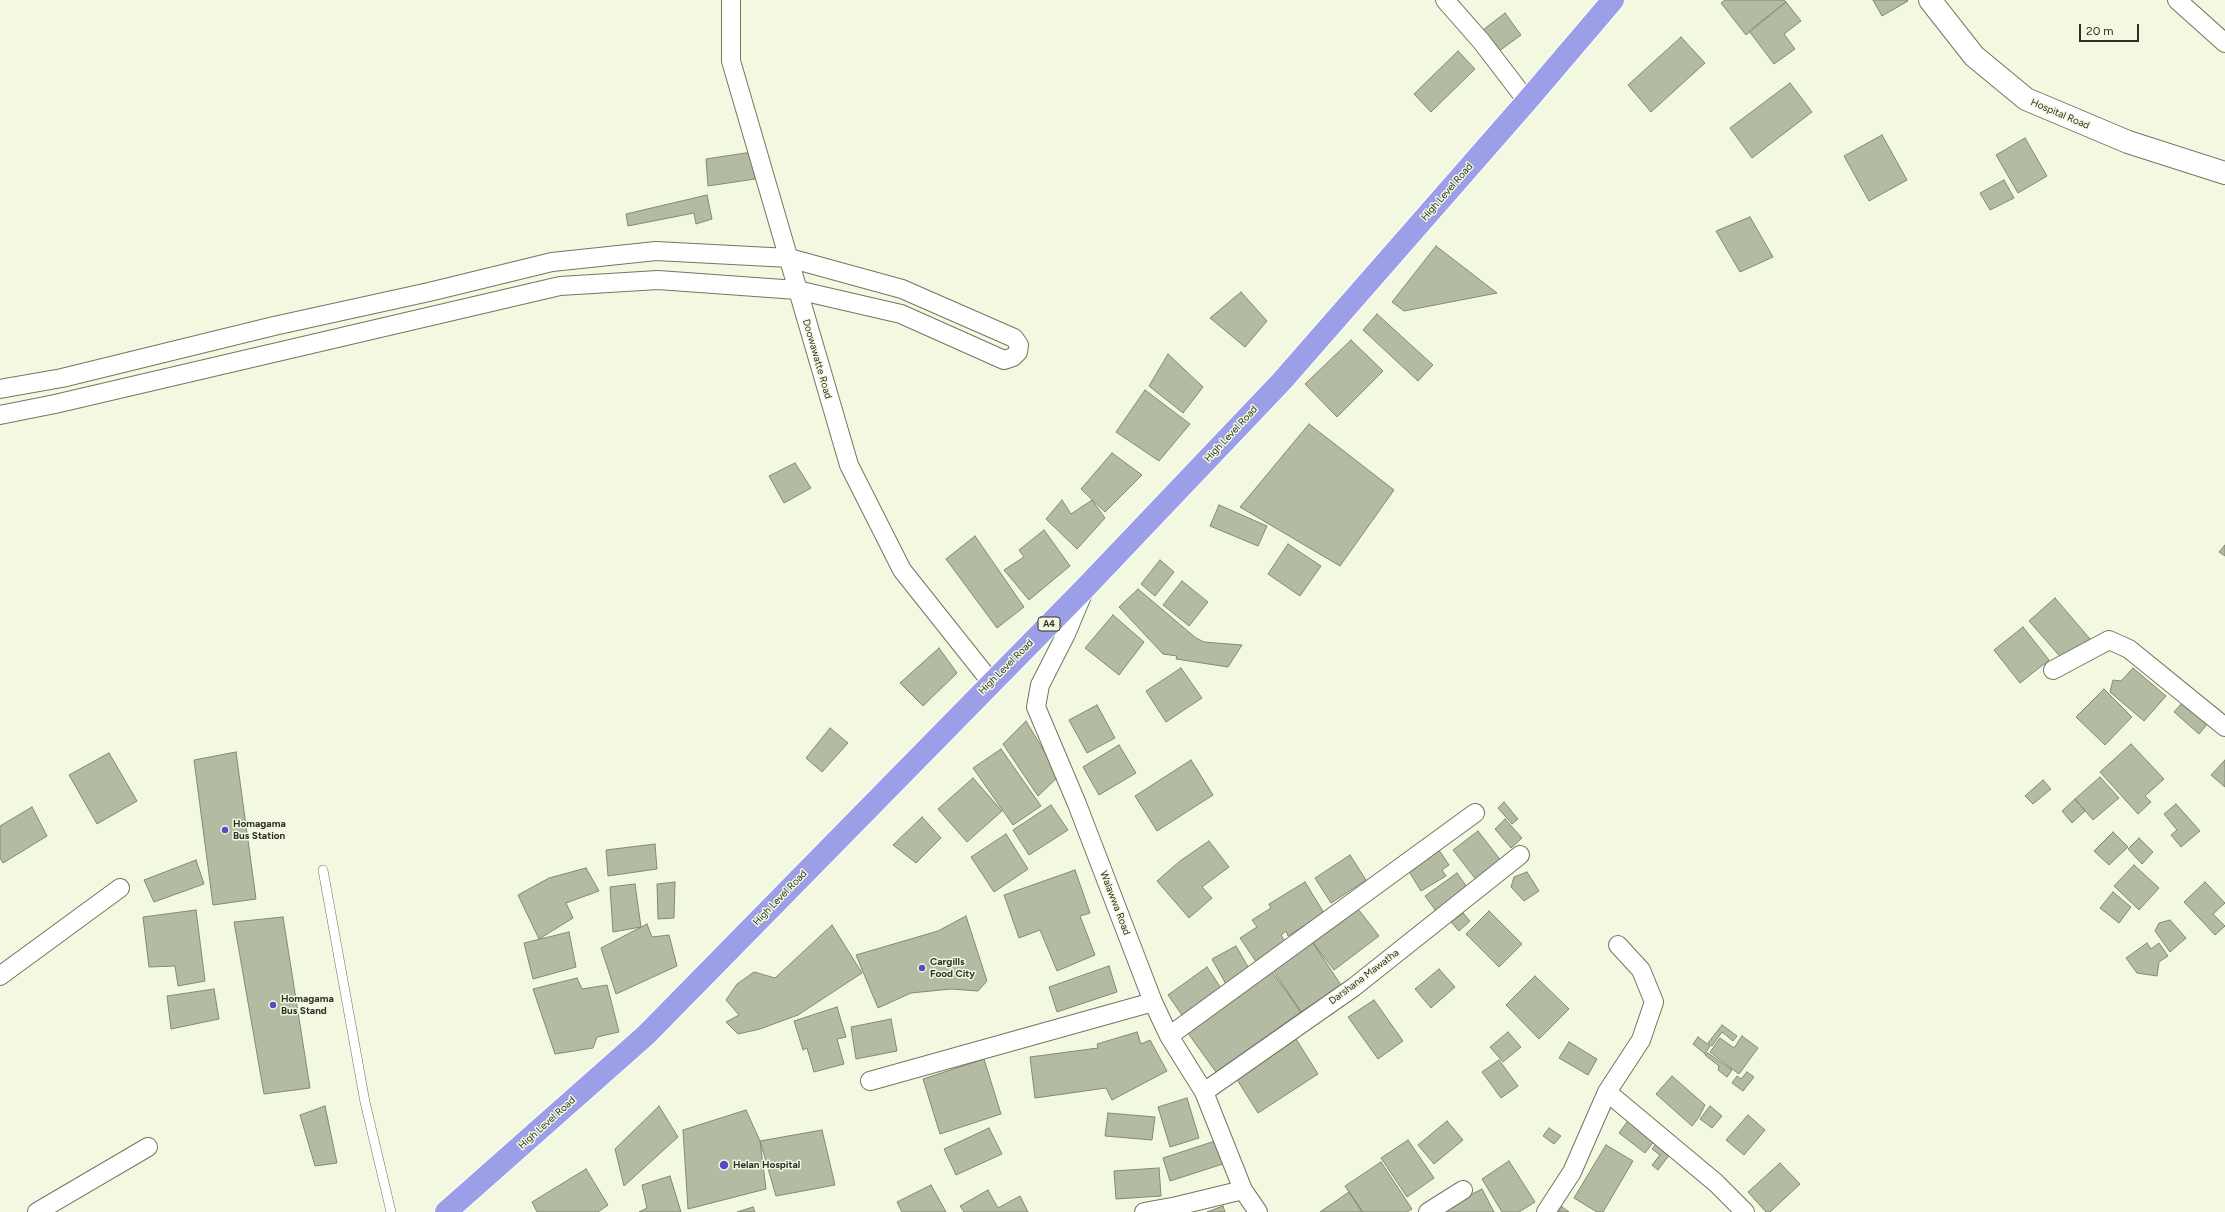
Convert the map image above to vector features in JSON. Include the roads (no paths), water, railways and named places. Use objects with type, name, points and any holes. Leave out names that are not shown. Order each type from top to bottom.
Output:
[{"type":"highway","name":"High Level Road","points":[[446,1212],[646,1035],[991,682],[1086,587],[1282,381],[1527,101],[1613,0]]},
{"type":"street","name":"Doowawatte Road","points":[[732,0],[731,61],[849,465],[877,524],[902,570],[991,682]]},
{"type":"street","points":[[1445,0],[1481,41],[1527,101]]},
{"type":"street","name":"Hospital Road","points":[[1930,0],[1974,56],[2026,99],[2128,142],[2225,173]]},
{"type":"street","points":[[2176,0],[2225,43]]},
{"type":"street","points":[[0,389],[62,378],[274,326],[429,292],[552,262],[656,251],[789,258],[902,289],[1014,338],[1019,345],[1018,352],[1014,358],[1004,360],[901,314],[797,290],[658,280],[560,286],[55,404],[0,415]]},
{"type":"street","name":"Walawwa Road","points":[[1086,587],[1066,634],[1040,685],[1036,707],[1077,804],[1153,1002],[1169,1036],[1204,1092],[1243,1190],[1258,1212]]},
{"type":"street","points":[[2053,670],[2109,640],[2129,648],[2225,727]]},
{"type":"street","points":[[1169,1036],[1475,813]]},
{"type":"street","name":"Darshana Mawatha","points":[[1204,1092],[1354,987],[1520,856]]},
{"type":"street","points":[[0,976],[120,888]]},
{"type":"street","points":[[1546,1212],[1572,1172],[1607,1092],[1641,1040],[1654,1002],[1641,970],[1618,945]]},
{"type":"street","points":[[870,1081],[1153,1002]]},
{"type":"street","points":[[1607,1092],[1716,1183],[1745,1212]]},
{"type":"street","points":[[37,1212],[148,1147]]},
{"type":"street","points":[[1144,1212],[1177,1206],[1243,1190]]},
{"type":"street","points":[[1428,1212],[1463,1190]]},
{"type":"lane","points":[[323,870],[365,1102],[391,1212]]},
{"type":"place","name":"Homagama Bus Station","points":[[225,830]]},
{"type":"place","name":"Cargills Food City","points":[[922,968]]},
{"type":"place","name":"Homagama Bus Stand","points":[[273,1005]]},
{"type":"place","name":"Helan Hospital","points":[[724,1165]]}]
